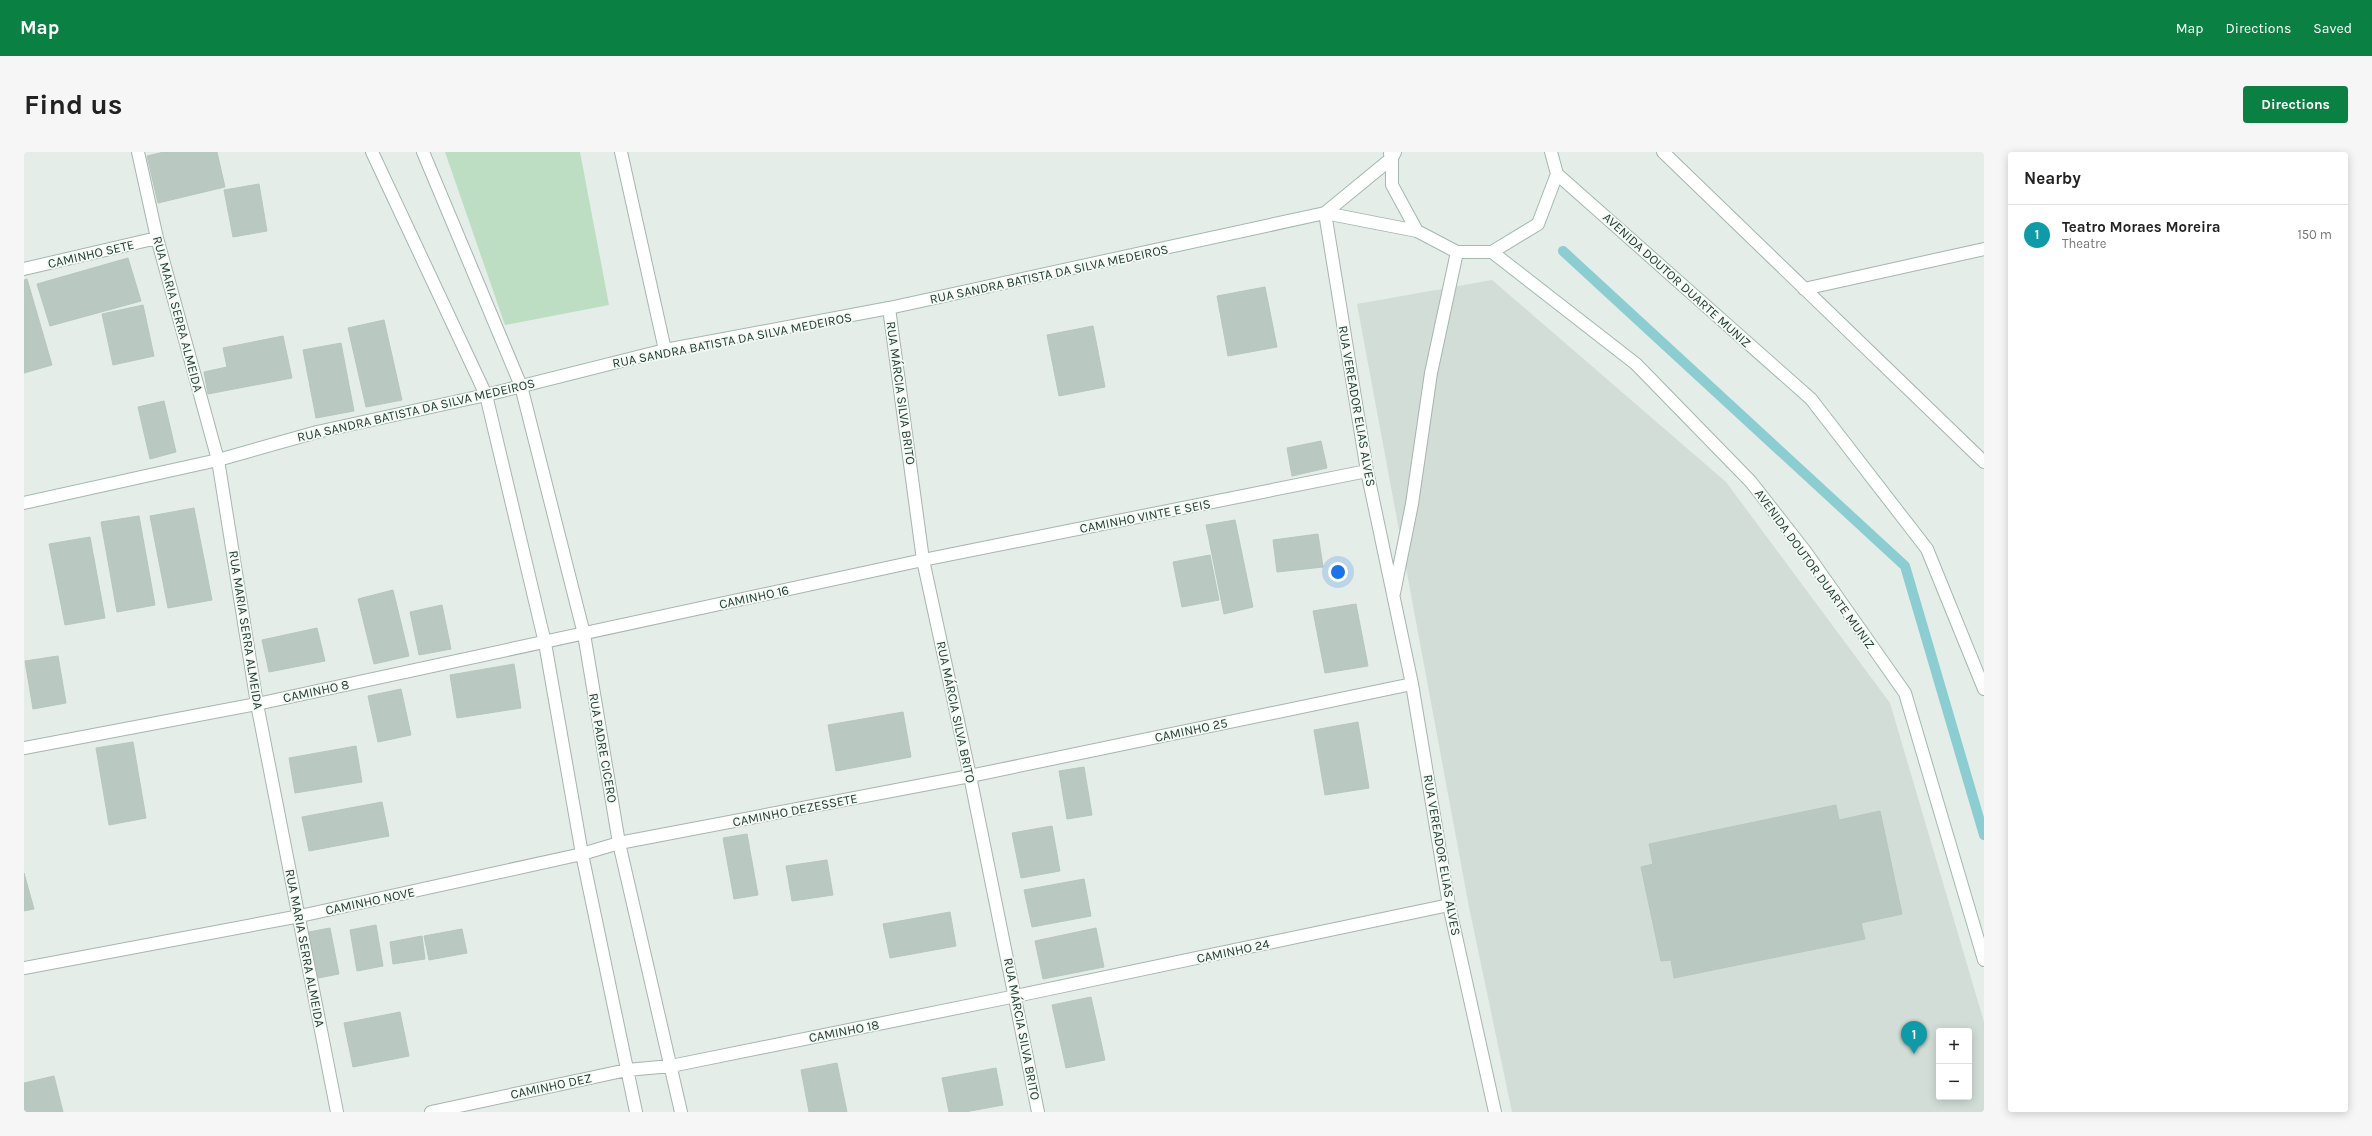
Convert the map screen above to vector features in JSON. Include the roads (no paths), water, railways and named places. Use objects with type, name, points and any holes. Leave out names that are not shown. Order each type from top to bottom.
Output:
[{"type":"street","name":"RUA MARIA SERRA ALMEIDA","points":[[138,152],[157,238],[218,460],[257,704],[300,916],[337,1112]]},
{"type":"street","points":[[372,152],[486,396],[545,643],[582,854],[636,1112]]},
{"type":"street","name":"RUA PADRE CICERO","points":[[423,152],[521,386],[584,634],[620,843],[681,1112]]},
{"type":"street","points":[[622,152],[665,350]]},
{"type":"street","points":[[1392,154],[1392,185],[1418,231],[1457,252],[1492,252],[1538,224],[1557,174],[1551,152]]},
{"type":"street","points":[[1663,152],[1984,462]]},
{"type":"street","name":"RUA SANDRA BATISTA DA SILVA MEDEIROS","points":[[1325,213],[1392,154]]},
{"type":"street","name":"AVENIDA DOUTOR DUARTE MUNIZ","points":[[1557,174],[1811,399],[1927,549],[1984,689]]},
{"type":"street","name":"RUA SANDRA BATISTA DA SILVA MEDEIROS","points":[[24,503],[218,460],[317,432],[486,396],[665,350],[889,308],[1325,213],[1418,231]]},
{"type":"street","name":"RUA VEREADOR ELIAS ALVES","points":[[1325,213],[1367,471],[1412,684],[1449,905],[1495,1112]]},
{"type":"street","name":"CAMINHO SETE","points":[[24,269],[157,238]]},
{"type":"street","points":[[1804,289],[1984,249]]},
{"type":"street","name":"RUA VEREADOR ELIAS ALVES","points":[[1393,598],[1412,504],[1431,373],[1457,252]]},
{"type":"street","name":"AVENIDA DOUTOR DUARTE MUNIZ","points":[[1492,252],[1636,364],[1751,482],[1805,551],[1905,693],[1984,960]]},
{"type":"street","name":"RUA MÁRCIA SILVA BRITO","points":[[889,308],[923,560],[1016,996],[1038,1112]]},
{"type":"street","name":"CAMINHO VINTE E SEIS","points":[[923,560],[1367,471]]},
{"type":"street","name":"CAMINHO 16","points":[[584,634],[923,560]]},
{"type":"street","name":"CAMINHO 8","points":[[24,748],[257,704],[584,634]]},
{"type":"street","name":"CAMINHO 25","points":[[970,776],[1412,684]]},
{"type":"street","name":"CAMINHO DEZESSETE","points":[[620,843],[970,776]]},
{"type":"street","name":"CAMINHO NOVE","points":[[24,968],[300,916],[582,854],[620,843]]},
{"type":"street","name":"CAMINHO 24","points":[[1016,996],[1449,905]]},
{"type":"street","name":"CAMINHO 18","points":[[671,1066],[1016,996]]},
{"type":"street","name":"CAMINHO DEZ","points":[[431,1112],[627,1070],[671,1066]]},
{"type":"waterway","points":[[1563,251],[1905,566],[1984,835]]},
{"type":"place","name":"Teatro Moraes Moreira","points":[[1914,1054]]}]
